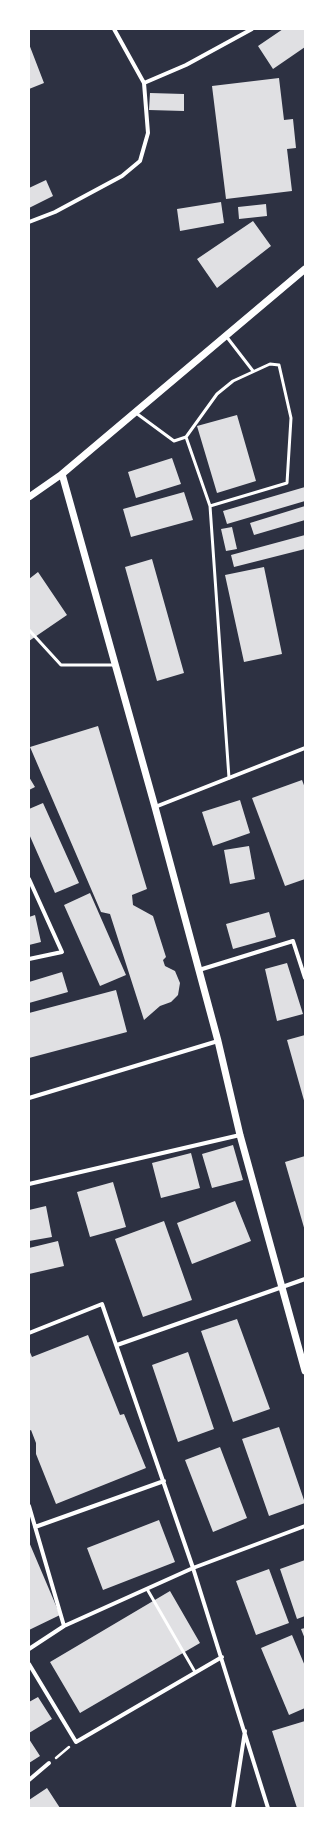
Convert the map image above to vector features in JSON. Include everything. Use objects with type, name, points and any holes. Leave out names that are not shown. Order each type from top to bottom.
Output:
[{"type":"street","points":[[29,222],[55,212],[122,176],[140,161],[148,133],[144,83],[114,29]]},
{"type":"street","points":[[144,83],[186,66],[252,29]]},
{"type":"street","points":[[29,497],[62,474],[305,269]]},
{"type":"street","points":[[62,474],[155,807],[218,1041],[240,1135],[305,1371]]},
{"type":"street","points":[[155,807],[304,749]]},
{"type":"street","points":[[29,879],[62,952],[29,959]]},
{"type":"street","points":[[199,970],[293,940],[305,978]]},
{"type":"street","points":[[29,1098],[218,1041]]},
{"type":"street","points":[[29,1184],[240,1135]]},
{"type":"street","points":[[117,1345],[305,1279]]},
{"type":"street","points":[[29,1332],[102,1304],[164,1481],[222,1656],[268,1808]]},
{"type":"street","points":[[35,1527],[164,1481]]},
{"type":"street","points":[[29,1506],[64,1626]]},
{"type":"street","points":[[29,1649],[64,1626],[147,1588],[193,1568],[305,1526]]},
{"type":"street","points":[[29,1664],[76,1742],[222,1656]]},
{"type":"street","points":[[233,1808],[245,1729]]},
{"type":"street","points":[[29,1780],[49,1763]]},
{"type":"lane","points":[[226,336],[253,371]]},
{"type":"lane","points":[[135,412],[174,441],[186,437],[217,394],[233,381],[270,364],[279,364],[291,418],[288,483],[210,506]]},
{"type":"lane","points":[[186,437],[210,506],[229,778]]},
{"type":"lane","points":[[29,630],[61,666],[115,665]]},
{"type":"lane","points":[[147,1588],[195,1672]]},
{"type":"path","points":[[49,1763],[76,1742]]},
{"type":"building","points":[[283,29],[305,29],[305,47],[273,69],[258,46]]},
{"type":"building","points":[[29,44],[44,83],[29,89]]},
{"type":"building","points":[[279,78],[284,120],[293,119],[296,148],[287,149],[292,191],[226,199],[212,86]]},
{"type":"building","points":[[150,93],[184,94],[184,111],[149,110]]},
{"type":"building","points":[[46,180],[53,196],[29,208],[29,188]]},
{"type":"building","points":[[221,202],[224,223],[180,231],[177,209]]},
{"type":"building","points":[[266,204],[267,216],[239,219],[238,207]]},
{"type":"building","points":[[253,221],[271,246],[217,288],[197,259]]},
{"type":"building","points":[[237,415],[256,481],[217,493],[197,426]]},
{"type":"building","points":[[172,458],[181,484],[136,498],[128,472]]},
{"type":"building","points":[[305,487],[305,501],[227,524],[223,511]]},
{"type":"building","points":[[184,492],[193,520],[131,537],[123,509]]},
{"type":"building","points":[[305,506],[305,520],[254,535],[250,523]]},
{"type":"building","points":[[232,527],[237,549],[226,551],[221,529]]},
{"type":"building","points":[[305,535],[305,549],[234,567],[231,555]]},
{"type":"building","points":[[152,559],[184,673],[157,681],[125,567]]},
{"type":"building","points":[[264,567],[282,654],[244,662],[225,575]]},
{"type":"building","points":[[38,572],[67,615],[29,641],[29,579]]},
{"type":"building","points":[[98,726],[147,889],[132,895],[133,905],[153,916],[166,957],[163,960],[165,966],[175,971],[180,983],[178,995],[171,1002],[160,1006],[144,1020],[110,914],[101,912],[30,747]]},
{"type":"building","points":[[29,777],[35,787],[29,790]]},
{"type":"building","points":[[302,780],[305,788],[305,879],[285,886],[252,798]]},
{"type":"building","points":[[240,800],[250,833],[213,846],[202,812]]},
{"type":"building","points":[[43,803],[79,883],[55,893],[29,834],[29,809]]},
{"type":"building","points":[[249,846],[255,879],[230,884],[224,850]]},
{"type":"building","points":[[90,893],[126,975],[100,986],[64,905]]},
{"type":"building","points":[[269,912],[276,937],[233,949],[226,924]]},
{"type":"building","points":[[35,915],[41,942],[29,945],[29,917]]},
{"type":"building","points":[[287,963],[303,1014],[277,1021],[265,969]]},
{"type":"building","points":[[62,972],[68,992],[29,1003],[29,982]]},
{"type":"building","points":[[116,990],[127,1032],[29,1058],[29,1013]]},
{"type":"building","points":[[305,1035],[305,1104],[287,1040]]},
{"type":"building","points":[[233,1145],[243,1180],[212,1188],[202,1154]]},
{"type":"building","points":[[191,1153],[200,1188],[161,1198],[152,1163]]},
{"type":"building","points":[[305,1156],[305,1231],[285,1162]]},
{"type":"building","points":[[113,1182],[126,1227],[90,1237],[77,1192]]},
{"type":"building","points":[[235,1201],[251,1241],[192,1264],[177,1223]]},
{"type":"building","points":[[46,1206],[52,1237],[29,1241],[29,1210]]},
{"type":"building","points":[[164,1221],[192,1300],[143,1317],[115,1239]]},
{"type":"building","points":[[58,1241],[64,1266],[29,1274],[29,1248]]},
{"type":"building","points":[[237,1319],[270,1409],[233,1422],[201,1331]]},
{"type":"building","points":[[88,1335],[120,1415],[124,1414],[146,1468],[56,1504],[36,1454],[36,1443],[31,1430],[29,1431],[29,1350],[32,1357]]},
{"type":"building","points":[[188,1352],[214,1429],[178,1442],[152,1365]]},
{"type":"building","points":[[279,1427],[305,1503],[269,1516],[242,1439]]},
{"type":"building","points":[[220,1447],[247,1518],[213,1532],[185,1460]]},
{"type":"building","points":[[159,1520],[175,1562],[103,1590],[87,1548]]},
{"type":"building","points":[[29,1542],[60,1615],[29,1630]]},
{"type":"building","points":[[305,1560],[305,1616],[297,1619],[280,1569]]},
{"type":"building","points":[[269,1569],[289,1623],[256,1635],[236,1581]]},
{"type":"building","points":[[170,1591],[200,1643],[80,1713],[50,1662]]},
{"type":"building","points":[[305,1628],[305,1639],[301,1629]]},
{"type":"building","points":[[292,1635],[305,1666],[305,1708],[289,1715],[261,1648]]},
{"type":"building","points":[[38,1697],[52,1719],[29,1733],[29,1702]]},
{"type":"building","points":[[305,1721],[305,1808],[297,1808],[272,1731]]},
{"type":"building","points":[[29,1739],[40,1756],[29,1763]]},
{"type":"building","points":[[47,1788],[60,1808],[29,1808],[29,1800]]}]
